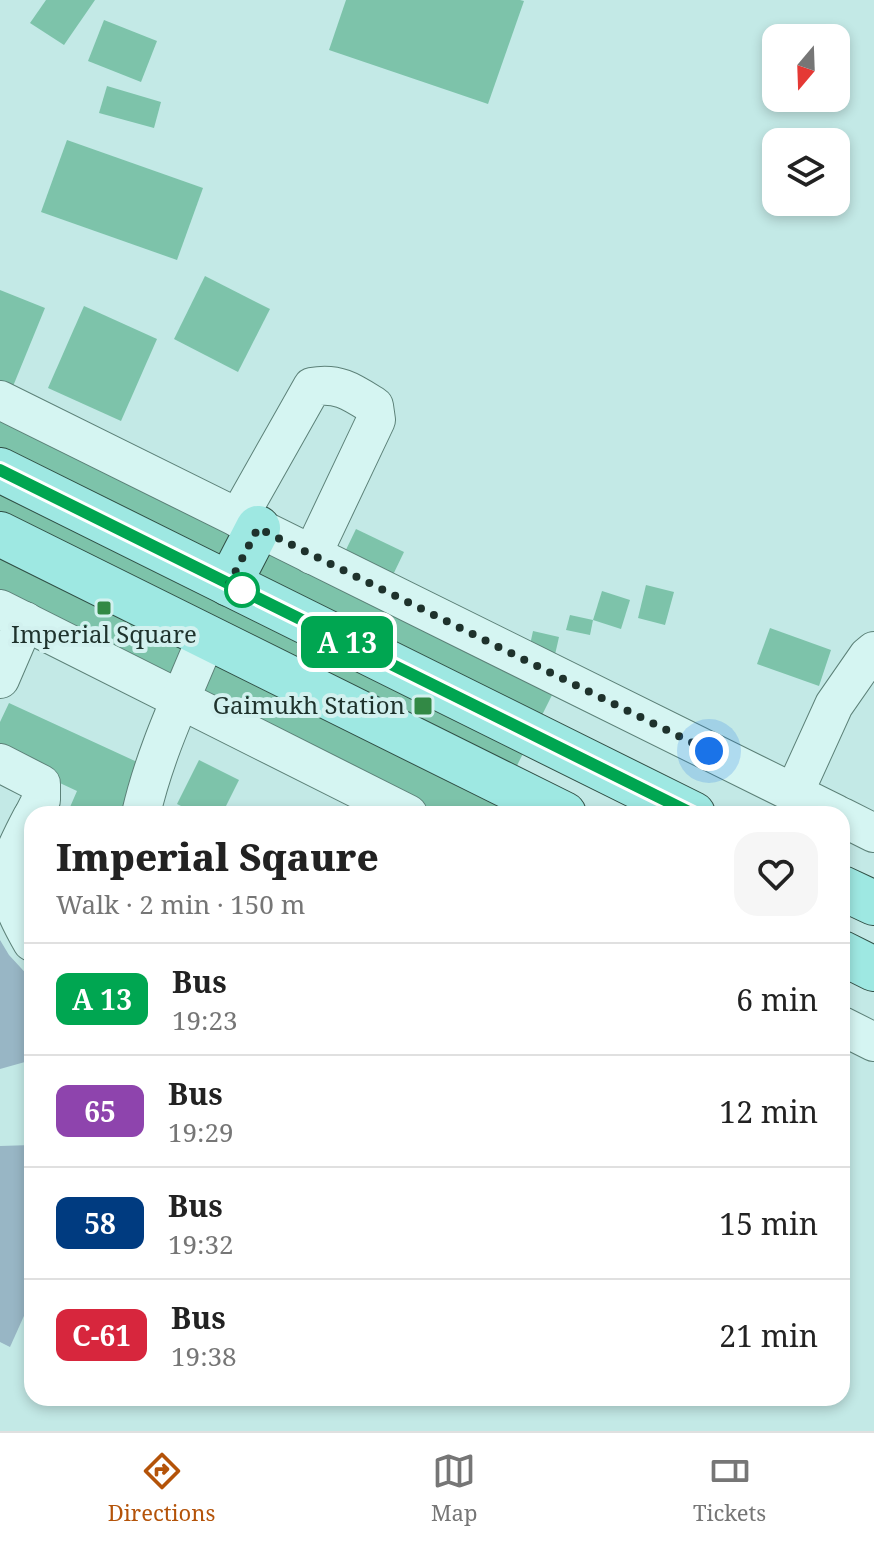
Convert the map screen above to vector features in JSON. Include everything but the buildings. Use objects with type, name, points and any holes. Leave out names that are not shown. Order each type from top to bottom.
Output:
[{"type":"main road","points":[[0,470],[677,806]]},
{"type":"main road","points":[[229,584],[248,523]]},
{"type":"main road","points":[[0,534],[542,806]]},
{"type":"main road","points":[[850,892],[874,903]]},
{"type":"main road","points":[[850,957],[874,969]]},
{"type":"street","points":[[248,523],[312,387],[328,384],[350,391],[374,406],[376,420],[312,555]]},
{"type":"street","points":[[0,400],[820,806]]},
{"type":"street","points":[[0,679],[13,615],[392,806]]},
{"type":"street","points":[[143,806],[166,732],[207,636]]},
{"type":"street","points":[[794,793],[834,705],[874,651]]},
{"type":"street","points":[[0,763],[41,784],[38,806]]},
{"type":"street","points":[[850,821],[874,833]]},
{"type":"street","points":[[24,832],[9,869],[9,891],[24,928]]},
{"type":"street","points":[[850,1030],[874,1042]]},
{"type":"shaded area","points":[[0,940],[24,971],[24,1062],[0,1069]]},
{"type":"shaded area","points":[[24,1145],[24,1316],[10,1347],[0,1342],[0,1146]]},
{"type":"bus line","points":[[0,470],[677,806]]},
{"type":"place","name":"Imperial Square","points":[[104,608]]},
{"type":"place","name":"Gaimukh Station","points":[[423,706]]},
{"type":"route","points":[[242,590],[229,584],[258,528],[709,751]]}]
